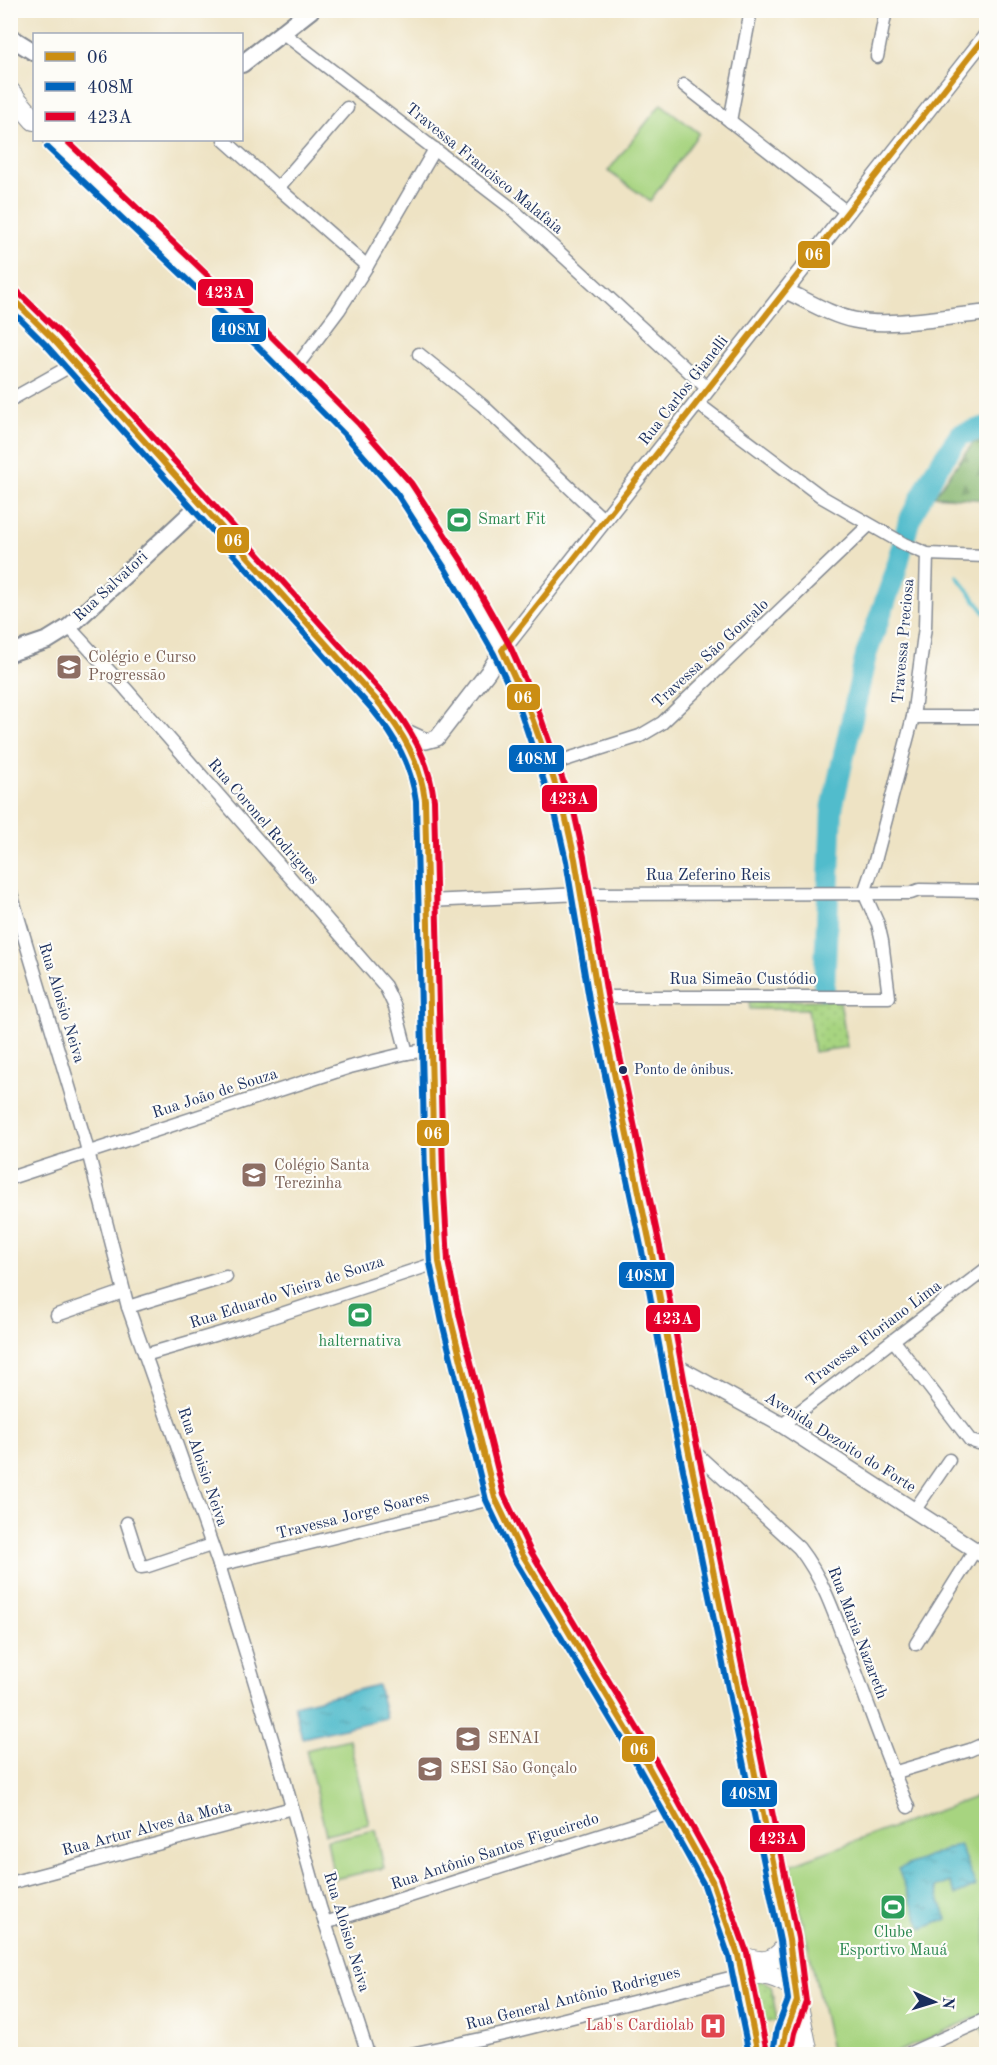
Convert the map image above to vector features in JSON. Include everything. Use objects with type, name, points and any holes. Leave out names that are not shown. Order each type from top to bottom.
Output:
[{"type":"main road","points":[[243,63],[311,10]]},
{"type":"main road","points":[[10,37],[33,51]]},
{"type":"main road","points":[[10,92],[33,119]]},
{"type":"main road","points":[[54,141],[221,298],[353,430],[404,489],[454,564],[502,650],[528,707],[565,815],[598,997],[651,1249],[687,1445],[789,1940],[794,2003],[808,2055]]},
{"type":"main road","points":[[10,296],[379,703],[400,729],[420,768],[424,785],[434,1175],[439,1262],[495,1498],[522,1554],[638,1748],[712,1881],[738,1955],[758,2055]]},
{"type":"main road","name":"Rua Salvatori","points":[[10,653],[48,640],[69,627],[201,504]]},
{"type":"main road","points":[[738,1955],[754,1960],[772,1961],[784,1950],[789,1940]]},
{"type":"main road","points":[[742,1975],[752,1973],[771,1975],[794,2003]]},
{"type":"main road","points":[[751,2020],[772,2028],[785,2024],[794,2003]]},
{"type":"main road","points":[[782,2055],[794,2003]]},
{"type":"street","points":[[730,121],[751,10]]},
{"type":"street","points":[[877,57],[886,10]]},
{"type":"street","name":"Travessa Francisco Malafaia","points":[[283,33],[510,207],[708,388]]},
{"type":"street","name":"Rua Carlos Gianelli","points":[[400,729],[426,741],[437,738],[502,650],[987,36]]},
{"type":"street","points":[[684,85],[848,213]]},
{"type":"street","points":[[278,188],[346,108]]},
{"type":"street","points":[[225,141],[366,266]]},
{"type":"street","points":[[293,371],[339,310],[435,149]]},
{"type":"street","points":[[786,291],[838,316],[869,322],[987,313]]},
{"type":"street","points":[[419,354],[482,405],[605,520]]},
{"type":"street","points":[[10,400],[74,364]]},
{"type":"street","points":[[697,403],[822,497],[869,525],[923,553],[987,556]]},
{"type":"street","name":"Travessa São Gonçalo","points":[[549,765],[640,736],[662,723],[869,525]]},
{"type":"street","name":"Travessa Preciosa","points":[[864,893],[875,861],[913,717],[924,627],[923,553]]},
{"type":"street","name":"Rua Coronel Rodrigues","points":[[69,627],[385,986],[395,1007],[408,1053]]},
{"type":"street","points":[[913,717],[987,717]]},
{"type":"street","name":"Rua Aloisio Neiva","points":[[10,890],[88,1153],[123,1292],[219,1565],[368,2055]]},
{"type":"street","name":"Rua Zeferino Reis","points":[[428,901],[581,894],[987,891]]},
{"type":"street","name":"Rua Simeão Custódio","points":[[598,997],[889,997],[878,924],[864,893]]},
{"type":"street","name":"Rua João de Souza","points":[[10,1178],[350,1067],[432,1049]]},
{"type":"street","name":"Rua Eduardo Vieira de Souza","points":[[145,1355],[245,1326],[439,1262]]},
{"type":"street","name":"Travessa Floriano Lima","points":[[782,1425],[987,1269]]},
{"type":"street","points":[[128,1307],[226,1276]]},
{"type":"street","points":[[57,1315],[123,1292]]},
{"type":"street","points":[[894,1341],[970,1440],[977,1444],[987,1440]]},
{"type":"street","name":"Avenida Dezoito do Forte","points":[[672,1364],[782,1425],[981,1553]]},
{"type":"street","name":"Rua Maria Nazareth","points":[[687,1445],[792,1540],[814,1566],[908,1807]]},
{"type":"street","points":[[914,1511],[949,1460]]},
{"type":"street","name":"Travessa Jorge Soares","points":[[219,1565],[495,1498]]},
{"type":"street","points":[[127,1523],[141,1567],[211,1545]]},
{"type":"street","points":[[916,1644],[981,1553]]},
{"type":"street","points":[[893,1773],[987,1743]]},
{"type":"street","name":"Rua Artur Alves da Mota","points":[[10,1883],[292,1808]]},
{"type":"street","name":"Rua Antônio Santos Figueiredo","points":[[326,1923],[674,1812]]},
{"type":"street","name":"Rua General Antônio Rodrigues","points":[[411,2055],[742,1975]]},
{"type":"street","points":[[908,2055],[987,2019]]},
{"type":"green space","points":[[661,104],[699,133],[650,201],[608,171]]},
{"type":"green space","points":[[986,440],[986,500],[934,496],[973,443]]},
{"type":"green space","points":[[840,1000],[847,1047],[814,1052],[808,1009],[750,1009],[749,1001]]},
{"type":"green space","points":[[349,1739],[369,1824],[326,1834],[306,1750]]},
{"type":"green space","name":"Clube Esportivo Mauá","points":[[986,1793],[986,2042],[979,2016],[893,2054],[832,2054],[790,1865]]},
{"type":"green space","points":[[376,1830],[384,1868],[334,1879],[327,1840]]},
{"type":"green space","points":[[753,1977],[771,1985],[777,2021],[761,2019],[757,2014],[753,2001]]},
{"type":"water","points":[[378,1685],[386,1718],[302,1738],[294,1705]]},
{"type":"water","points":[[959,1844],[976,1886],[956,1895],[950,1882],[935,1888],[947,1919],[922,1929],[898,1869]]},
{"type":"waterway","points":[[824,988],[832,809],[866,655],[895,574],[909,521],[935,471],[960,435],[986,427]]},
{"type":"waterway","points":[[912,516],[917,523]]},
{"type":"waterway","points":[[957,576],[986,614]]},
{"type":"transit line","name":"06","points":[[782,2054],[786,2031],[797,2001],[789,1940],[682,1419],[651,1249],[598,997],[575,859],[565,815],[549,765],[528,707],[502,650],[986,36]]},
{"type":"transit line","name":"423A","points":[[67,141],[267,332],[359,424],[411,483],[462,561],[510,646],[536,704],[574,812],[584,857],[607,995],[660,1247],[691,1417],[798,1938],[806,2002],[795,2033],[791,2054]]},
{"type":"transit line","name":"408M","points":[[47,147],[255,344],[346,436],[397,494],[446,570],[494,654],[520,710],[556,817],[566,861],[589,999],[642,1251],[673,1421],[780,1941],[788,2000],[777,2029],[773,2052]]},
{"type":"transit line","name":"423A","points":[[16,290],[59,332],[386,697],[418,745],[428,771],[434,800],[443,1175],[448,1261],[504,1495],[530,1550],[646,1743],[720,1877],[747,1953],[767,2052]]},
{"type":"transit line","name":"06","points":[[10,296],[52,338],[379,703],[396,725],[415,760],[425,800],[434,1175],[439,1262],[495,1498],[522,1554],[638,1748],[712,1881],[738,1955],[758,2054]]},
{"type":"transit line","name":"408M","points":[[10,309],[45,344],[372,709],[395,741],[406,763],[416,801],[425,1175],[430,1263],[442,1322],[486,1500],[514,1559],[630,1752],[704,1885],[729,1957],[749,2054]]},
{"type":"place","name":"Smart Fit","points":[[459,520]]},
{"type":"place","name":"Colégio e Curso Progressão","points":[[69,667]]},
{"type":"place","name":"Ponto de ônibus.","points":[[623,1070]]},
{"type":"place","name":"Colégio Santa Terezinha","points":[[254,1175]]},
{"type":"place","name":"halternativa","points":[[360,1315]]},
{"type":"place","name":"SENAI","points":[[468,1739]]},
{"type":"place","name":"SESI São Gonçalo","points":[[430,1769]]},
{"type":"place","name":"Clube Esportivo Mauá","points":[[893,1907]]},
{"type":"place","name":"Lab's Cardiolab","points":[[713,2026]]}]
